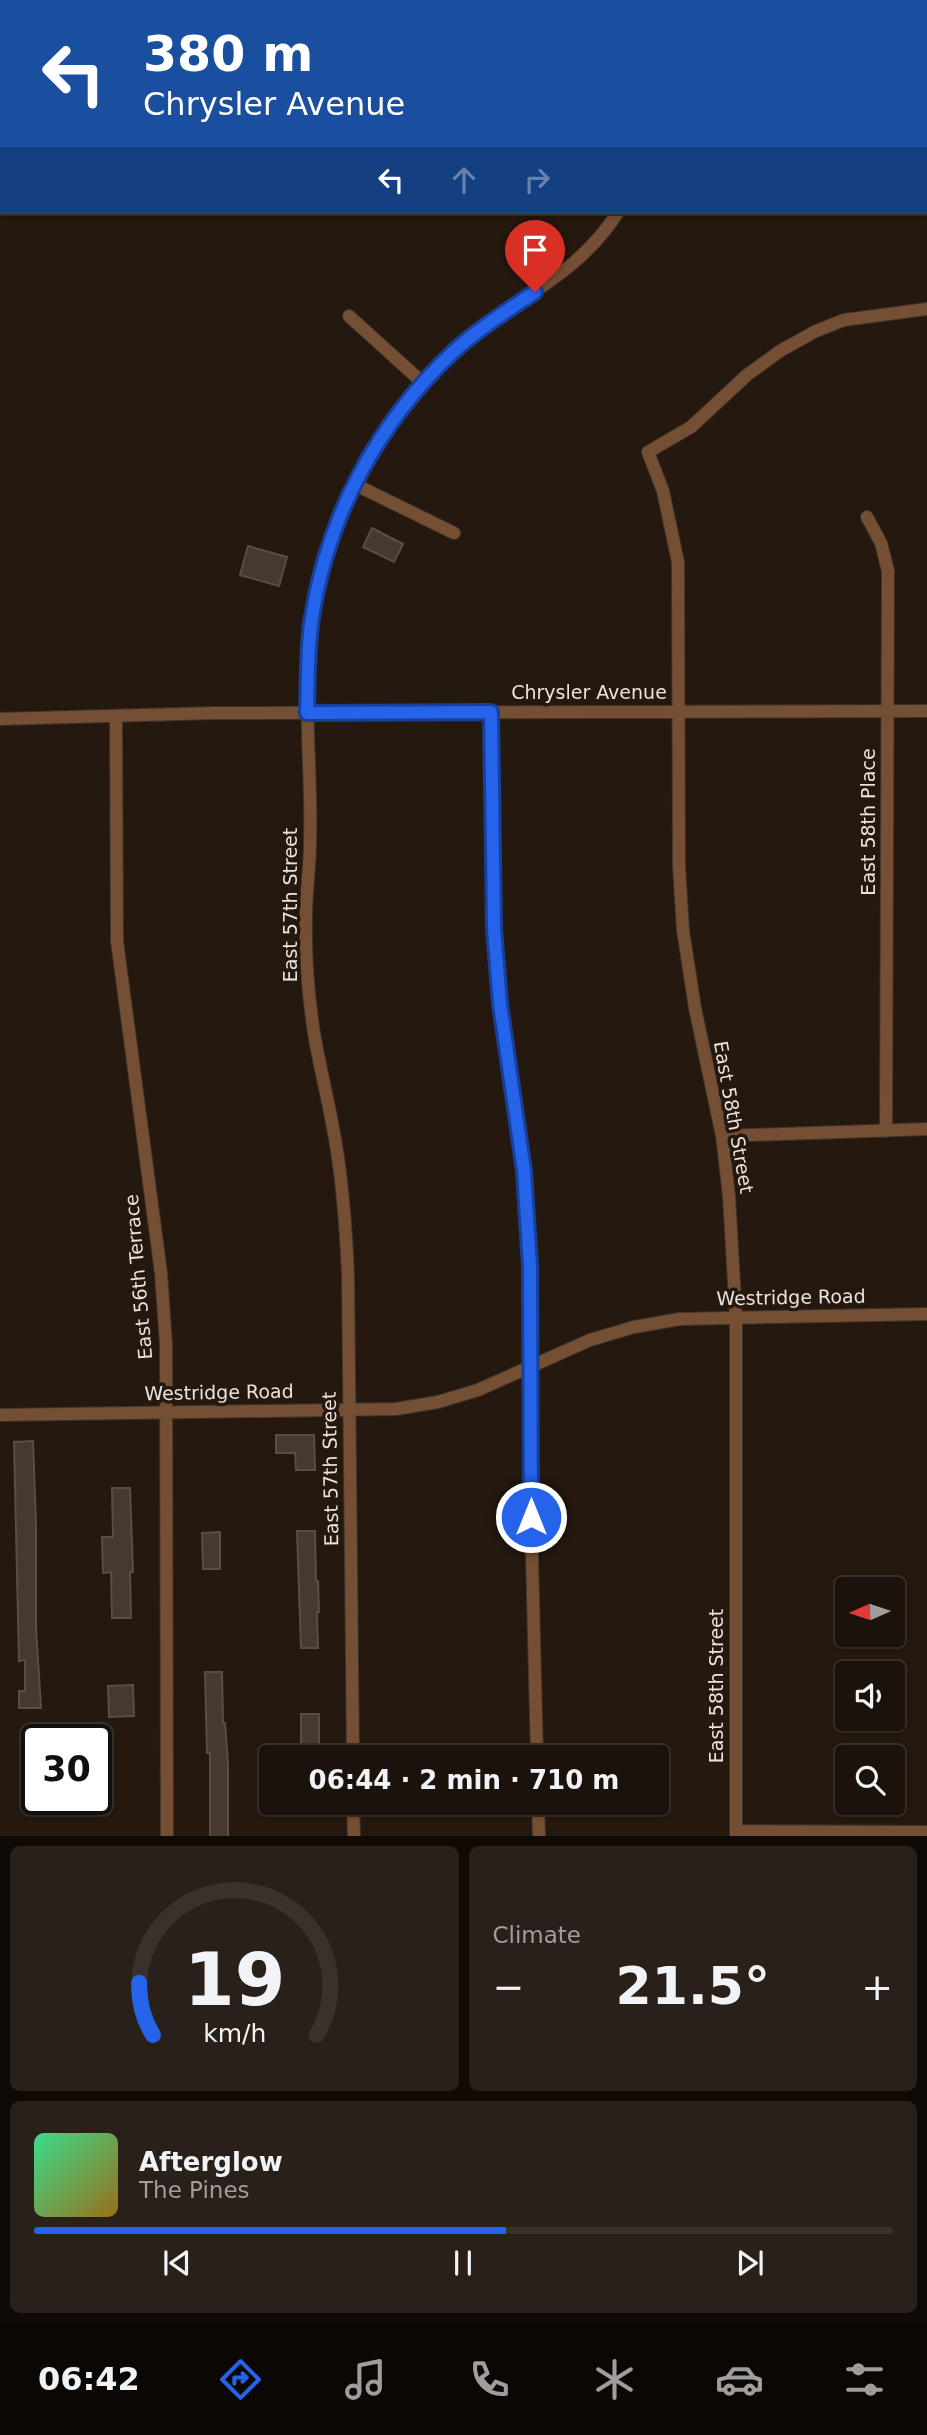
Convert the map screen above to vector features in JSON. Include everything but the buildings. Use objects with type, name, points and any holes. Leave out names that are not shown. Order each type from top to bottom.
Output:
[{"type":"street","name":"East 57th Street","points":[[353,1745],[348,1275],[344,1207],[335,1139],[314,1034],[307,975],[306,915],[310,843],[307,713],[312,618],[321,572],[335,527],[354,484],[393,419],[455,351],[491,321],[557,278],[596,241],[616,214]]},
{"type":"street","name":"East 58th Street","points":[[736,1834],[736,1317],[729,1196],[722,1136],[695,1008],[683,930],[679,866],[678,562],[663,491],[648,452],[691,427],[747,376],[780,351],[816,331],[845,320],[927,309]]},
{"type":"street","points":[[349,316],[423,383]]},
{"type":"street","points":[[354,484],[454,533]]},
{"type":"street","name":"East 58th Place","points":[[867,517],[881,543],[888,571],[886,1131]]},
{"type":"street","name":"Chrysler Avenue","points":[[0,719],[307,713],[927,711]]},
{"type":"street","points":[[491,712],[494,929],[500,1004],[524,1171],[530,1266],[531,1517],[537,1745]]},
{"type":"street","name":"East 56th Terrace","points":[[116,716],[117,941],[160,1273],[166,1344],[167,1836]]},
{"type":"street","points":[[722,1136],[927,1129]]},
{"type":"street","name":"Westridge Road","points":[[0,1415],[396,1409],[438,1402],[478,1390],[590,1340],[634,1327],[680,1319],[927,1314]]},
{"type":"street","points":[[353,1815],[354,1836]]},
{"type":"street","points":[[538,1815],[539,1836]]},
{"type":"street","points":[[736,1834],[927,1832]]},
{"type":"route","points":[[531,1517],[530,1266],[524,1171],[500,1004],[494,929],[491,712],[307,713],[312,618],[321,572],[335,527],[368,458],[393,419],[455,351],[491,321],[535,292]]}]
